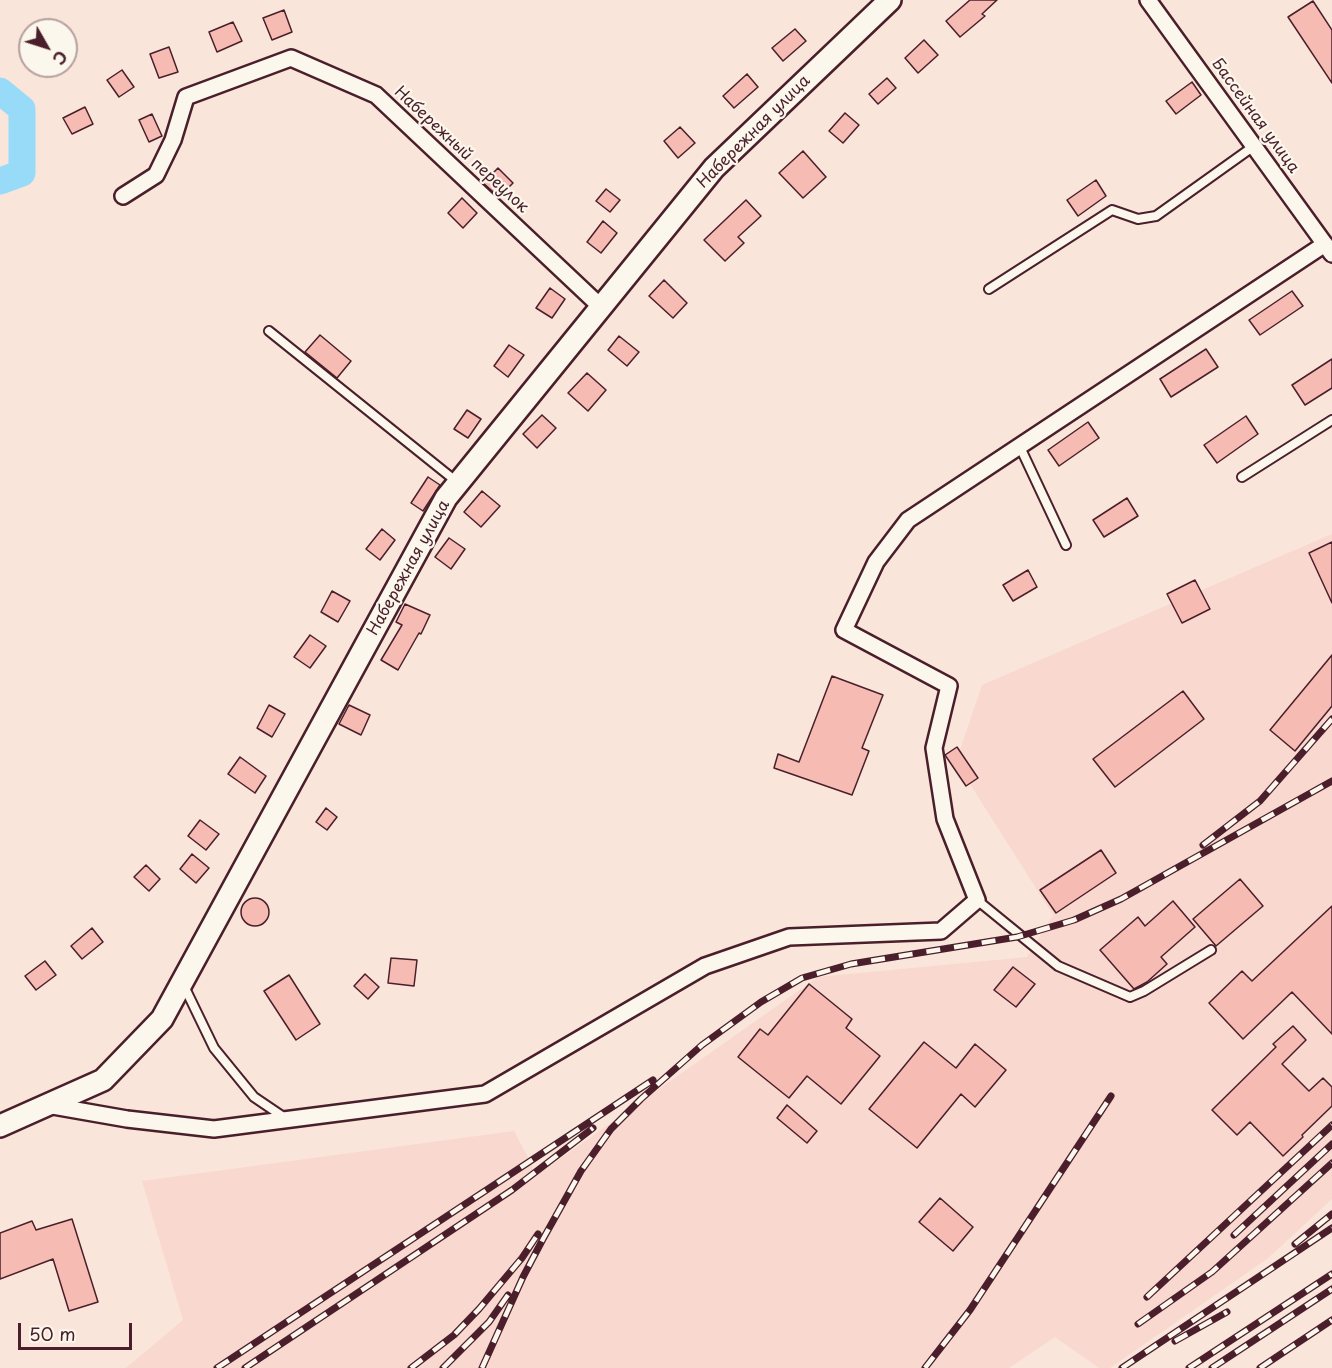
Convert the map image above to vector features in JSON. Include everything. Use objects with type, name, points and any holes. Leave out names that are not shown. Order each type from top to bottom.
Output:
[{"type":"street","name":"Набережная улица","points":[[0,1126],[103,1080],[162,1019],[446,498],[714,168],[890,0]]},
{"type":"street","name":"Бассейная улица","points":[[1148,0],[1329,249]]},
{"type":"street","name":"Набережный переулок","points":[[123,196],[156,175],[173,140],[186,98],[291,58],[376,95],[601,307]]},
{"type":"street","points":[[47,1105],[127,1119],[214,1129],[285,1118],[485,1094],[705,966],[789,937],[940,931],[977,900],[945,819],[934,748],[949,686],[844,630],[876,562],[908,520],[1329,249]]},
{"type":"lane","points":[[989,289],[1112,210],[1138,219],[1156,216],[1254,146]]},
{"type":"lane","points":[[269,331],[459,483]]},
{"type":"lane","points":[[1242,477],[1332,420]]},
{"type":"lane","points":[[1020,447],[1066,545]]},
{"type":"lane","points":[[977,900],[1058,966],[1130,997],[1144,991],[1211,950]]},
{"type":"lane","points":[[182,982],[214,1048],[254,1097],[285,1118]]},
{"type":"shaded area","points":[[1332,534],[1332,1199],[1267,1259],[1110,1368],[1099,1368],[1055,1337],[1009,1368],[126,1368],[183,1320],[142,1181],[514,1131],[537,1175],[818,977],[1027,957],[1053,915],[956,762],[982,685]]},
{"type":"building","points":[[970,0],[997,0],[982,14],[985,16],[960,37],[946,21]]},
{"type":"building","points":[[1313,1],[1332,30],[1332,83],[1288,17]]},
{"type":"building","points":[[284,10],[292,32],[272,40],[263,18]]},
{"type":"building","points":[[233,22],[242,41],[217,52],[209,32]]},
{"type":"building","points":[[795,29],[806,41],[783,61],[772,48]]},
{"type":"building","points":[[924,40],[938,55],[918,73],[905,58]]},
{"type":"building","points":[[169,47],[178,72],[159,78],[150,54]]},
{"type":"building","points":[[122,70],[134,87],[119,97],[107,80]]},
{"type":"building","points":[[747,74],[758,87],[734,108],[723,96]]},
{"type":"building","points":[[887,78],[896,88],[878,104],[869,94]]},
{"type":"building","points":[[1192,82],[1201,95],[1176,114],[1166,101]]},
{"type":"building","points":[[85,107],[93,124],[72,134],[63,118]]},
{"type":"building","points":[[845,113],[859,125],[843,143],[829,131]]},
{"type":"building","points":[[152,114],[162,136],[149,142],[139,120]]},
{"type":"building","points":[[680,127],[695,143],[678,158],[664,141]]},
{"type":"building","points":[[803,151],[826,177],[803,198],[779,173]]},
{"type":"building","points":[[498,168],[513,183],[499,197],[483,183]]},
{"type":"building","points":[[1096,180],[1106,196],[1078,216],[1067,200]]},
{"type":"building","points":[[606,189],[620,200],[610,212],[596,201]]},
{"type":"building","points":[[462,198],[477,213],[463,228],[448,213]]},
{"type":"building","points":[[746,200],[761,216],[738,237],[744,243],[725,261],[704,240]]},
{"type":"building","points":[[603,221],[617,233],[601,253],[587,242]]},
{"type":"building","points":[[664,280],[687,303],[673,318],[649,296]]},
{"type":"building","points":[[550,288],[565,299],[552,318],[536,308]]},
{"type":"building","points":[[1292,291],[1303,306],[1260,335],[1249,320]]},
{"type":"building","points":[[320,335],[351,361],[337,378],[305,352]]},
{"type":"building","points":[[619,336],[639,352],[627,366],[608,350]]},
{"type":"building","points":[[509,345],[524,355],[508,377],[494,366]]},
{"type":"building","points":[[1206,349],[1218,367],[1171,397],[1160,379]]},
{"type":"building","points":[[1332,359],[1332,388],[1305,405],[1292,385]]},
{"type":"building","points":[[587,373],[606,390],[588,411],[568,393]]},
{"type":"building","points":[[467,410],[481,419],[468,438],[454,429]]},
{"type":"building","points":[[542,415],[556,428],[537,448],[523,434]]},
{"type":"building","points":[[1246,416],[1258,434],[1217,463],[1204,445]]},
{"type":"building","points":[[1088,422],[1099,438],[1059,466],[1048,450]]},
{"type":"building","points":[[428,477],[440,485],[423,511],[411,503]]},
{"type":"building","points":[[482,491],[500,506],[481,527],[464,512]]},
{"type":"building","points":[[1127,498],[1138,516],[1104,537],[1093,520]]},
{"type":"building","points":[[382,529],[395,540],[380,560],[366,549]]},
{"type":"building","points":[[449,538],[465,549],[451,569],[435,557]]},
{"type":"building","points":[[1332,542],[1332,603],[1309,553]]},
{"type":"building","points":[[1028,570],[1037,587],[1013,601],[1003,585]]},
{"type":"building","points":[[1195,580],[1210,609],[1182,623],[1167,594]]},
{"type":"building","points":[[332,591],[350,601],[338,622],[321,612]]},
{"type":"building","points":[[405,604],[430,615],[398,670],[381,660],[402,625],[396,622]]},
{"type":"building","points":[[310,635],[326,646],[310,668],[294,657]]},
{"type":"building","points":[[1332,655],[1332,706],[1295,751],[1270,730]]},
{"type":"building","points":[[832,676],[883,695],[862,748],[869,751],[852,795],[774,768],[778,754],[799,762]]},
{"type":"building","points":[[1183,691],[1204,719],[1115,787],[1093,759]]},
{"type":"building","points":[[269,705],[285,714],[272,737],[257,728]]},
{"type":"building","points":[[349,705],[370,715],[361,735],[339,724]]},
{"type":"building","points":[[957,747],[978,778],[966,786],[945,755]]},
{"type":"building","points":[[240,757],[266,776],[255,793],[228,774]]},
{"type":"building","points":[[326,808],[337,817],[327,830],[316,822]]},
{"type":"building","points":[[200,820],[219,834],[206,850],[188,836]]},
{"type":"building","points":[[1101,850],[1116,873],[1056,913],[1040,890]]},
{"type":"building","points":[[192,854],[209,868],[196,883],[180,869]]},
{"type":"building","points":[[146,865],[160,879],[149,891],[134,877]]},
{"type":"building","points":[[1240,879],[1263,906],[1216,946],[1193,919]]},
{"type":"building","points":[[255,898],[265,902],[269,912],[265,922],[255,926],[245,922],[241,912],[245,902]]},
{"type":"building","points":[[1173,901],[1195,927],[1161,957],[1167,964],[1147,982],[1134,989],[1100,950],[1138,917],[1145,926]]},
{"type":"building","points":[[1332,906],[1332,1034],[1292,992],[1243,1039],[1209,1003],[1242,971],[1252,981]]},
{"type":"building","points":[[92,928],[103,942],[82,959],[71,946]]},
{"type":"building","points":[[391,958],[417,960],[414,986],[388,983]]},
{"type":"building","points":[[45,961],[56,975],[36,990],[25,976]]},
{"type":"building","points":[[1013,967],[1035,984],[1016,1007],[994,990]]},
{"type":"building","points":[[365,974],[379,987],[368,999],[354,986]]},
{"type":"building","points":[[289,975],[320,1024],[296,1040],[264,991]]},
{"type":"building","points":[[809,984],[852,1019],[846,1028],[880,1056],[841,1104],[807,1076],[789,1098],[738,1057],[760,1029],[768,1035]]},
{"type":"building","points":[[1293,1026],[1306,1040],[1282,1064],[1309,1091],[1323,1078],[1332,1087],[1332,1106],[1283,1156],[1250,1122],[1237,1135],[1212,1110],[1276,1047],[1273,1044]]},
{"type":"building","points":[[924,1042],[956,1068],[975,1044],[1006,1070],[975,1107],[961,1094],[917,1148],[869,1109]]},
{"type":"building","points":[[787,1105],[817,1131],[807,1143],[777,1118]]},
{"type":"building","points":[[940,1198],[973,1227],[953,1251],[919,1222]]},
{"type":"building","points":[[72,1219],[98,1302],[69,1311],[53,1259],[0,1279],[0,1233],[32,1221],[36,1230]]},
{"type":"waterway","points":[[0,91],[22,109],[22,173],[0,181]]},
{"type":"railway","points":[[1203,845],[1260,801],[1332,719]]},
{"type":"railway","points":[[482,1368],[523,1277],[543,1239],[581,1171],[611,1129],[702,1045],[761,1002],[802,978],[851,964],[1017,937],[1074,920],[1121,899],[1332,781]]},
{"type":"railway","points":[[217,1368],[653,1080]]},
{"type":"railway","points":[[925,1368],[970,1310],[1111,1096]]},
{"type":"railway","points":[[1147,1297],[1332,1125]]},
{"type":"railway","points":[[245,1368],[512,1190],[593,1128]]},
{"type":"railway","points":[[1234,1235],[1332,1144]]},
{"type":"railway","points":[[1138,1324],[1212,1272],[1332,1163]]},
{"type":"railway","points":[[1295,1244],[1332,1214]]},
{"type":"railway","points":[[1122,1368],[1332,1228]]},
{"type":"railway","points":[[411,1368],[454,1335],[479,1309],[522,1258],[538,1234]]},
{"type":"railway","points":[[1189,1368],[1332,1274]]},
{"type":"railway","points":[[1212,1368],[1332,1289]]},
{"type":"railway","points":[[443,1368],[489,1322],[508,1295]]},
{"type":"railway","points":[[1175,1341],[1227,1312]]},
{"type":"railway","points":[[1260,1368],[1332,1320]]}]
